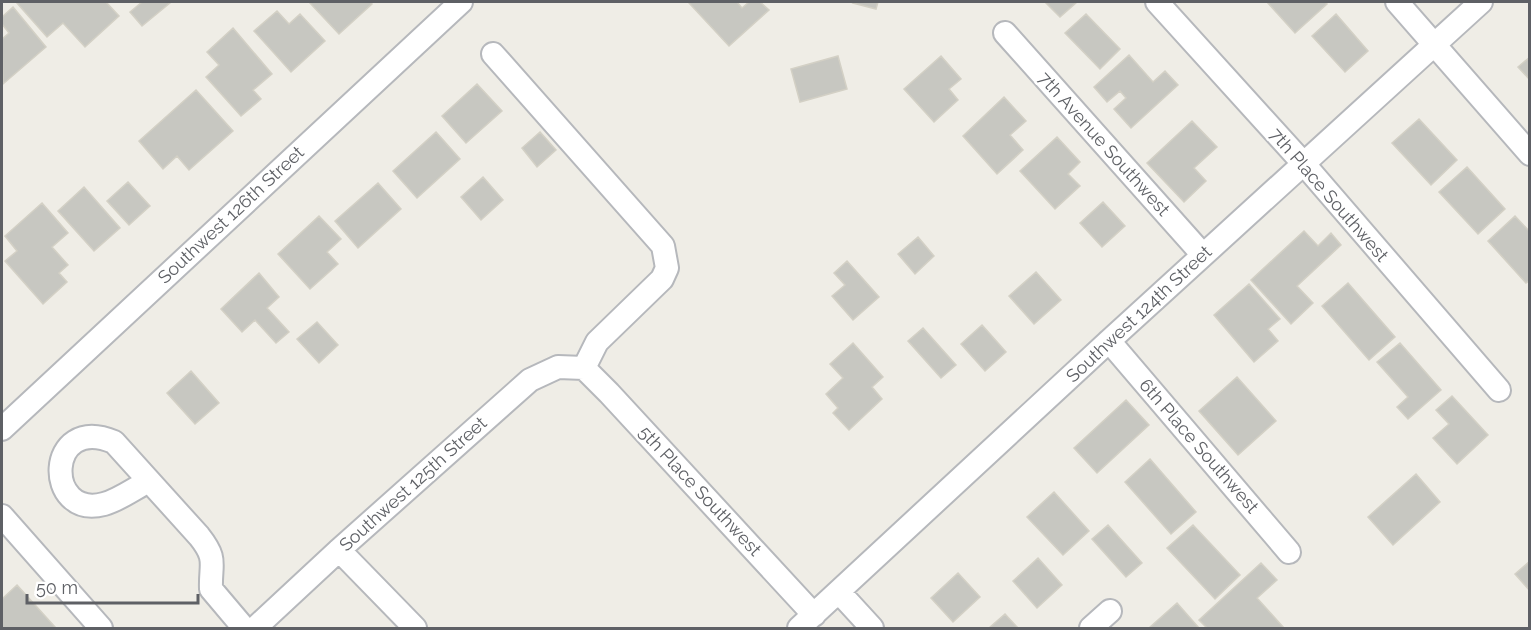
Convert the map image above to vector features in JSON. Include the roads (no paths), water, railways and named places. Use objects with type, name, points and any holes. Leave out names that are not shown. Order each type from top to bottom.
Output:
[{"type":"street","name":"Southwest 126th Street","points":[[2,429],[461,2]]},
{"type":"street","name":"7th Place Southwest","points":[[1157,2],[1303,164],[1499,390]]},
{"type":"street","points":[[1397,2],[1530,154]]},
{"type":"street","name":"Southwest 124th Street","points":[[807,622],[1109,341],[1481,2]]},
{"type":"street","name":"7th Avenue Southwest","points":[[1005,33],[1203,255]]},
{"type":"street","points":[[493,54],[663,246],[667,267],[662,279],[597,342],[584,368]]},
{"type":"street","name":"6th Place Southwest","points":[[1109,341],[1289,552]]},
{"type":"street","name":"Southwest 125th Street","points":[[255,628],[530,380],[558,367],[584,368]]},
{"type":"street","name":"5th Place Southwest","points":[[584,368],[625,410],[807,622]]},
{"type":"street","points":[[149,481],[204,543],[213,559],[211,589],[244,628]]},
{"type":"street","points":[[2,516],[101,628]]},
{"type":"street","points":[[339,550],[415,628]]},
{"type":"street","points":[[838,592],[872,628]]},
{"type":"street","points":[[1091,628],[1110,611]]}]
